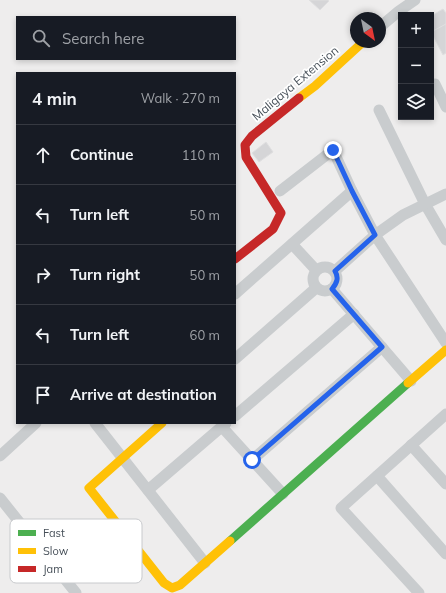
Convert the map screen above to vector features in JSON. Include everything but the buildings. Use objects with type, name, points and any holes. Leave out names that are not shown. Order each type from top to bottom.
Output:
[{"type":"street","points":[[386,22],[398,11],[415,0]]},
{"type":"street","name":"Maligaya Extension","points":[[236,258],[273,229],[281,213],[246,157],[245,145],[252,136],[315,86],[356,48]]},
{"type":"street","points":[[435,84],[446,107]]},
{"type":"street","points":[[379,110],[425,204],[446,240]]},
{"type":"street","points":[[280,190],[333,150],[375,235],[446,343]]},
{"type":"street","points":[[236,293],[352,191]]},
{"type":"street","points":[[335,271],[375,235],[403,215],[446,194]]},
{"type":"street","points":[[292,244],[316,270]]},
{"type":"street","points":[[324,266],[328,266],[335,271],[337,275],[337,283],[332,289],[324,291],[316,288],[313,279],[316,270],[324,266]]},
{"type":"street","points":[[236,358],[316,288]]},
{"type":"street","points":[[332,289],[411,381]]},
{"type":"street","points":[[236,415],[354,314]]},
{"type":"street","points":[[252,460],[382,347]]},
{"type":"street","points":[[142,555],[164,583],[172,588],[180,585],[446,350]]},
{"type":"street","points":[[419,593],[341,508],[446,414]]},
{"type":"street","points":[[0,456],[35,424]]},
{"type":"street","points":[[96,424],[205,563]]},
{"type":"street","points":[[113,519],[89,488],[161,424]]},
{"type":"street","points":[[148,490],[224,425],[252,460],[283,494]]},
{"type":"street","points":[[411,445],[446,484]]},
{"type":"street","points":[[377,476],[446,554]]},
{"type":"street","points":[[0,498],[17,519]]},
{"type":"street","points":[[68,583],[76,593]]},
{"type":"traffic: fast","points":[[230,541],[408,383]]},
{"type":"traffic: slow","points":[[299,98],[315,86],[356,48]]},
{"type":"traffic: slow","points":[[408,383],[446,350]]},
{"type":"traffic: slow","points":[[113,519],[89,488],[161,424]]},
{"type":"traffic: slow","points":[[142,555],[164,583],[172,588],[180,585],[230,541]]},
{"type":"traffic: jam","points":[[236,258],[273,229],[281,213],[246,157],[245,145],[252,136],[299,98]]},
{"type":"route","points":[[252,460],[382,347],[332,289],[337,283],[337,275],[335,271],[375,235],[333,150]]}]
